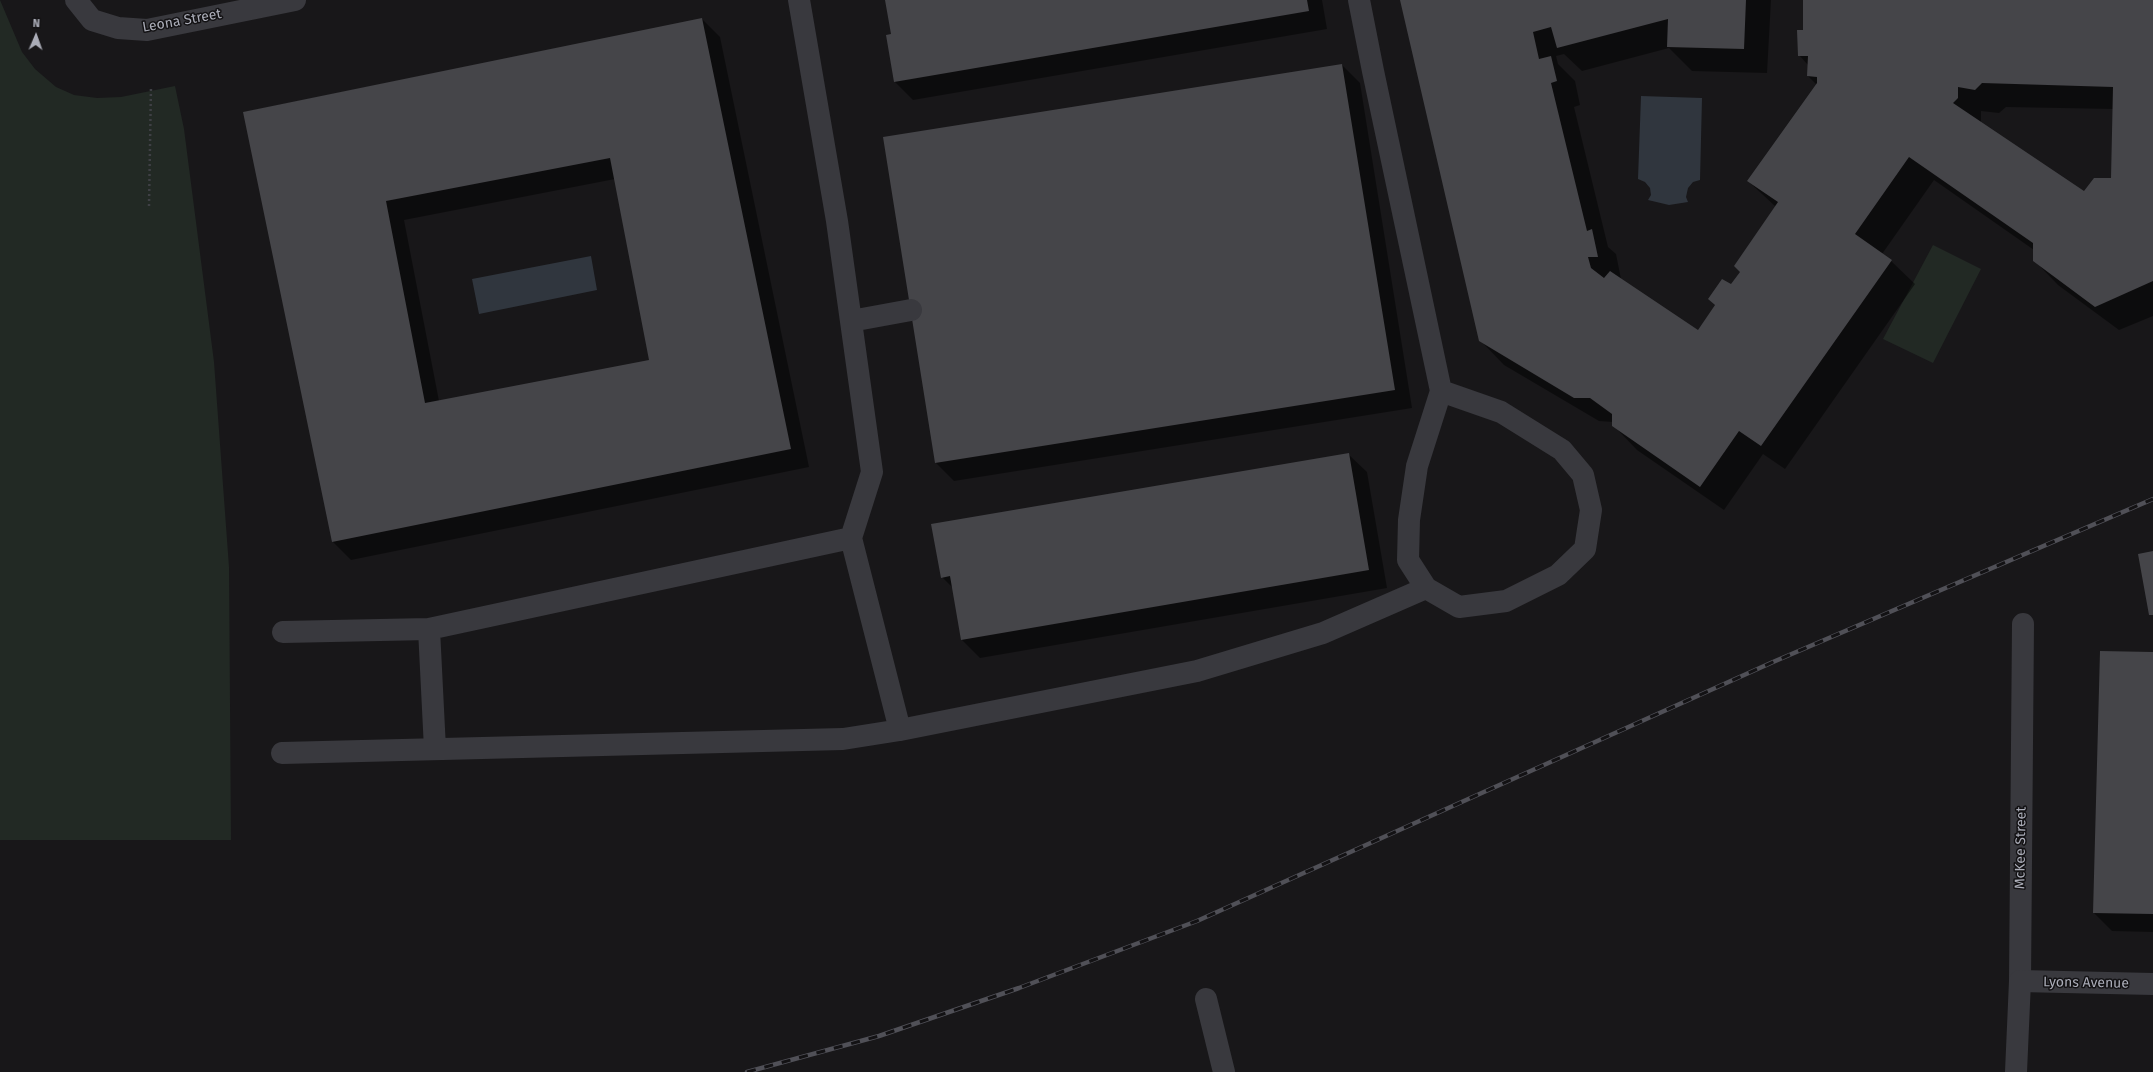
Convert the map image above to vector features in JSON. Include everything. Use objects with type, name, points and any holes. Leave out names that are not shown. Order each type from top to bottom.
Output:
[{"type":"street","name":"Leona Street","points":[[76,0],[92,20],[118,28],[146,30],[295,0]]},
{"type":"street","points":[[799,0],[837,221],[872,472],[851,538],[900,730]]},
{"type":"street","points":[[1359,0],[1372,71],[1441,391],[1417,466],[1409,520],[1408,560],[1426,588],[1459,607],[1506,601],[1558,575],[1585,549],[1591,510],[1583,475],[1562,450],[1501,412],[1441,391]]},
{"type":"street","points":[[851,321],[911,310]]},
{"type":"street","points":[[283,632],[429,629],[851,538]]},
{"type":"street","points":[[282,753],[843,739],[900,730],[1197,671],[1323,633],[1426,588]]},
{"type":"street","name":"McKee Street","points":[[2016,1072],[2020,981],[2023,624]]},
{"type":"street","points":[[429,629],[436,749]]},
{"type":"street","name":"Lyons Avenue","points":[[2020,981],[2153,984]]},
{"type":"street","points":[[1206,999],[1224,1072]]},
{"type":"path","points":[[149,206],[151,86]]},
{"type":"shaded area","points":[[0,0],[22,52],[35,69],[56,87],[74,95],[97,98],[121,97],[175,86],[184,129],[214,362],[229,567],[231,840],[0,840]]},
{"type":"shaded area","points":[[1641,96],[1702,98],[1700,180],[1693,182],[1688,188],[1686,197],[1688,202],[1669,205],[1648,200],[1651,195],[1650,188],[1645,182],[1638,179]]},
{"type":"shaded area","points":[[1933,245],[1981,269],[1933,363],[1883,339]]},
{"type":"shaded area","points":[[591,256],[597,290],[479,314],[472,279]]},
{"type":"building","points":[[885,0],[1307,0],[1309,11],[894,82],[886,35],[891,34]]},
{"type":"building","points":[[1400,0],[1746,0],[1744,49],[1667,47],[1668,19],[1557,48],[1551,27],[1533,32],[1539,59],[1551,56],[1557,81],[1551,83],[1587,231],[1592,229],[1598,257],[1588,257],[1591,268],[1604,278],[1610,271],[1698,330],[1715,305],[1708,299],[1722,279],[1731,284],[1740,272],[1734,266],[1778,202],[1747,181],[1817,83],[1817,77],[1807,76],[1808,56],[1798,56],[1797,30],[1803,30],[1803,0],[2153,0],[2153,281],[2095,307],[2033,261],[2033,243],[1909,157],[1855,234],[1892,260],[1761,446],[1739,431],[1700,487],[1612,426],[1612,414],[1590,398],[1574,398],[1479,341]],"holes":[[[1982,83],[2113,87],[2111,178],[2094,178],[2084,191],[1953,103],[1958,98],[1958,87],[1975,90]]]},
{"type":"building","points":[[702,18],[791,449],[332,542],[243,112]],"holes":[[[610,158],[649,360],[425,403],[386,201]]]},
{"type":"building","points":[[1342,64],[1395,390],[935,463],[883,137]]},
{"type":"building","points":[[1349,453],[1369,570],[961,640],[950,576],[941,578],[931,524]]},
{"type":"building","points":[[2153,551],[2153,615],[2149,615],[2138,554]]},
{"type":"building","points":[[2100,651],[2153,652],[2153,914],[2093,913]]},
{"type":"railway","points":[[747,1072],[879,1036],[1019,988],[1197,921],[1773,662],[2153,499]]}]
